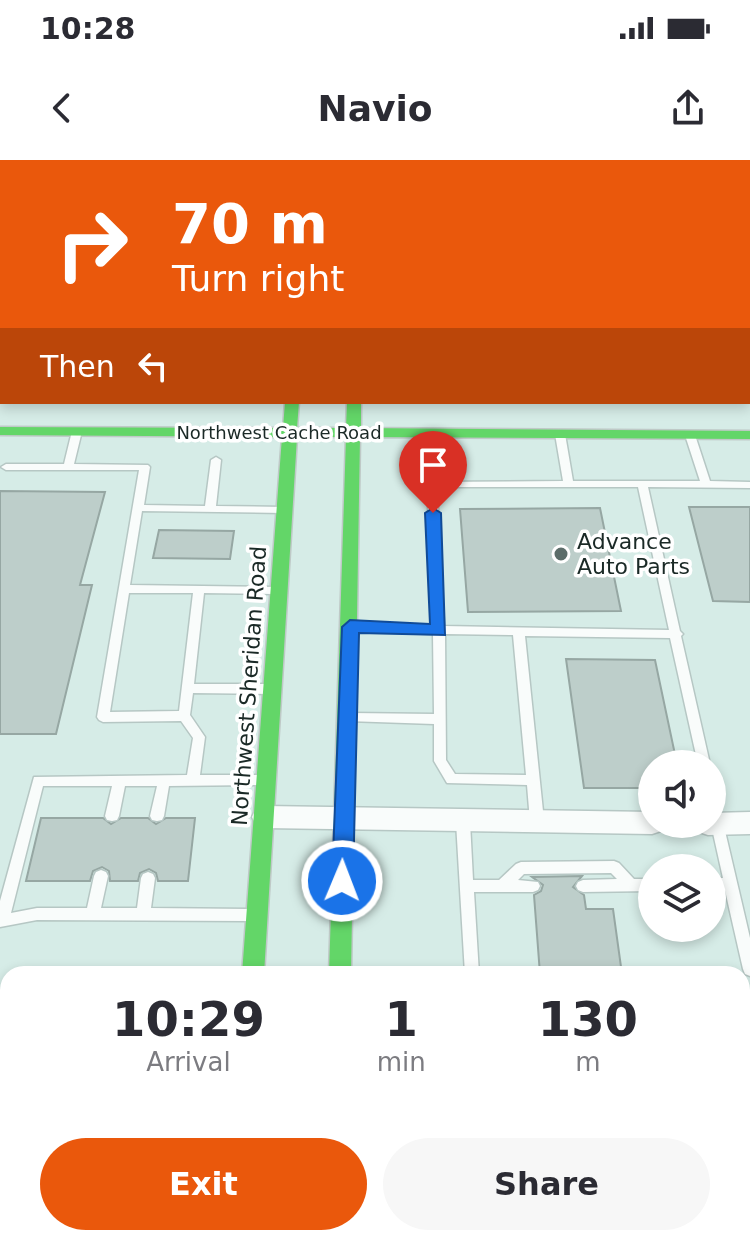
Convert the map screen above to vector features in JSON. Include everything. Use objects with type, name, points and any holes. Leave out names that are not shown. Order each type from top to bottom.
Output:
[{"type":"main road","name":"Northwest Sheridan Road","points":[[254,966],[292,404]]},
{"type":"main road","points":[[340,966],[354,404]]},
{"type":"main road","name":"Northwest Cache Road","points":[[0,431],[750,435]]},
{"type":"street","points":[[265,817],[638,823]]},
{"type":"street","points":[[726,819],[750,823]]},
{"type":"lane","points":[[68,467],[77,431]]},
{"type":"lane","points":[[560,434],[569,484]]},
{"type":"lane","points":[[690,435],[706,484]]},
{"type":"lane","points":[[210,509],[216,460]]},
{"type":"lane","points":[[6,467],[145,467],[103,717],[184,716]]},
{"type":"lane","points":[[533,780],[451,779],[440,761],[439,630],[432,484],[750,485]]},
{"type":"lane","points":[[642,484],[701,750]]},
{"type":"lane","points":[[138,508],[285,510]]},
{"type":"lane","points":[[124,589],[279,590]]},
{"type":"lane","points":[[193,780],[199,737],[184,716],[199,590]]},
{"type":"lane","points":[[350,627],[519,634],[677,634]]},
{"type":"lane","points":[[519,634],[537,821]]},
{"type":"lane","points":[[188,688],[272,689]]},
{"type":"lane","points":[[347,717],[439,719]]},
{"type":"lane","points":[[112,816],[120,780]]},
{"type":"lane","points":[[157,816],[164,780]]},
{"type":"lane","points":[[258,915],[37,914],[1,921],[38,781],[267,780]]},
{"type":"lane","points":[[463,822],[471,966]]},
{"type":"lane","points":[[718,838],[749,966]]},
{"type":"lane","points":[[503,885],[521,868],[614,867],[631,885]]},
{"type":"lane","points":[[93,914],[101,876]]},
{"type":"lane","points":[[143,914],[148,878]]},
{"type":"lane","points":[[583,886],[638,885]]},
{"type":"lane","points":[[466,886],[533,886]]},
{"type":"building","points":[[0,491],[105,492],[80,585],[92,585],[56,734],[0,734]]},
{"type":"building","points":[[689,507],[750,507],[750,602],[713,601]]},
{"type":"building","points":[[600,508],[621,611],[468,612],[460,509]]},
{"type":"building","points":[[159,530],[234,531],[230,559],[153,558]]},
{"type":"building","points":[[566,659],[655,660],[674,750],[638,750],[638,788],[584,788]]},
{"type":"building","points":[[41,818],[103,818],[111,824],[121,818],[148,818],[156,824],[166,818],[195,818],[188,881],[158,881],[156,873],[149,869],[140,873],[138,881],[110,881],[109,871],[102,867],[93,871],[90,881],[26,881]]},
{"type":"building","points":[[582,876],[573,887],[584,895],[586,909],[613,909],[621,966],[539,966],[534,895],[541,891],[543,885],[532,877]]},
{"type":"traffic: fast","points":[[254,966],[292,404]]},
{"type":"traffic: fast","points":[[340,966],[354,404]]},
{"type":"traffic: fast","points":[[0,431],[750,435]]},
{"type":"place","name":"Advance Auto Parts","points":[[561,554]]},
{"type":"route","points":[[342,881],[350,627],[439,630],[433,513]]}]
